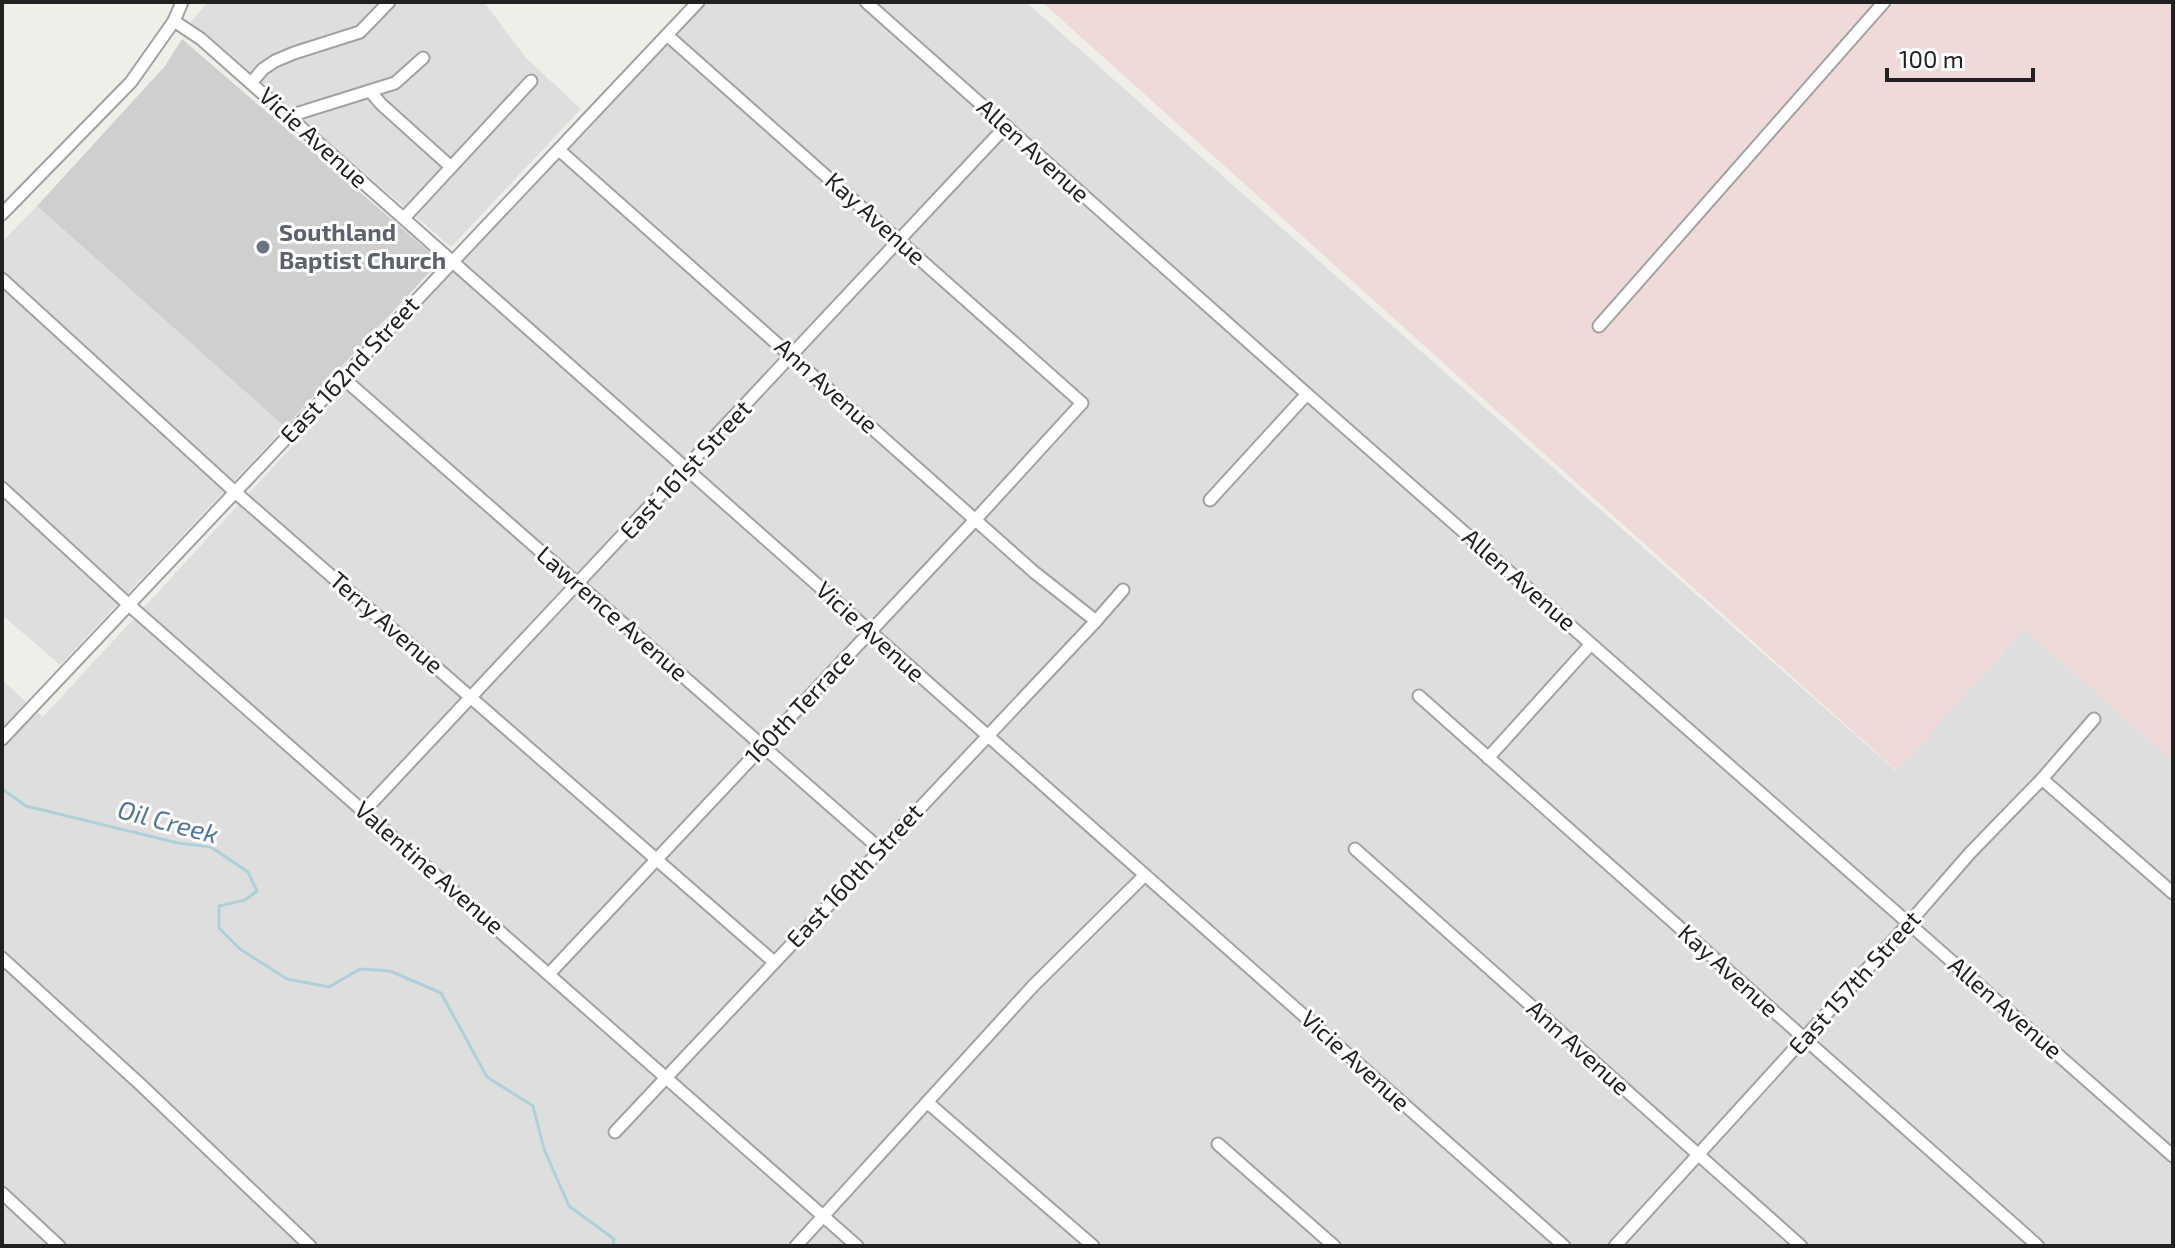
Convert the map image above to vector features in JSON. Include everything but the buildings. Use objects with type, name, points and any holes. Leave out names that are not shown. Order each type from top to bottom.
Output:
[{"type":"street","points":[[2,214],[131,82],[174,21],[182,2]]},
{"type":"street","points":[[251,83],[275,61],[360,32],[389,2]]},
{"type":"street","name":"East 162nd Street","points":[[2,739],[698,2]]},
{"type":"street","name":"Allen Avenue","points":[[866,2],[2173,1156]]},
{"type":"street","points":[[1599,326],[1884,2]]},
{"type":"street","name":"Vicie Avenue","points":[[174,21],[201,39],[291,118],[1564,1246]]},
{"type":"street","name":"Kay Avenue","points":[[667,35],[1082,403]]},
{"type":"street","points":[[291,118],[402,78],[423,58]]},
{"type":"street","points":[[404,218],[531,81]]},
{"type":"street","points":[[370,91],[451,167]]},
{"type":"street","name":"East 161st Street","points":[[364,811],[1006,126]]},
{"type":"street","name":"Ann Avenue","points":[[559,150],[1034,572],[1096,621]]},
{"type":"street","name":"Terry Avenue","points":[[2,279],[235,492],[774,962]]},
{"type":"street","name":"Lawrence Avenue","points":[[343,378],[880,849]]},
{"type":"street","points":[[1210,500],[1307,394]]},
{"type":"street","name":"160th Terrace","points":[[549,974],[1082,403]]},
{"type":"street","name":"Valentine Avenue","points":[[2,488],[129,605],[857,1246]]},
{"type":"street","name":"East 160th Street","points":[[615,1132],[1123,590]]},
{"type":"street","points":[[1488,758],[1591,644]]},
{"type":"street","name":"Kay Avenue","points":[[1419,696],[2038,1246]]},
{"type":"street","name":"East 157th Street","points":[[1615,1246],[2094,719]]},
{"type":"street","points":[[2042,779],[2173,893]]},
{"type":"street","name":"Ann Avenue","points":[[1355,849],[1801,1246]]},
{"type":"street","points":[[796,1246],[1033,986],[1145,875]]},
{"type":"street","points":[[2,958],[141,1085],[303,1244]]},
{"type":"street","points":[[927,1102],[1093,1246]]},
{"type":"street","points":[[1218,1144],[1334,1246]]},
{"type":"street","points":[[2,1193],[59,1246]]},
{"type":"shaded area","points":[[208,2],[484,2],[526,58],[581,109],[451,247],[190,23]]},
{"type":"shaded area","points":[[706,2],[1026,2],[1896,771],[2024,629],[2173,761],[2173,1246],[2,1246],[2,680],[43,717]]},
{"type":"shaded area","points":[[1042,2],[2173,2],[2173,761],[2024,629],[1897,771]]},
{"type":"shaded area","points":[[182,39],[440,261],[285,427],[37,206],[165,66]]},
{"type":"shaded area","points":[[37,206],[285,427],[60,665],[2,615],[2,242]]},
{"type":"waterway","name":"Oil Creek","points":[[2,789],[26,806],[178,843],[211,847],[248,872],[257,891],[245,900],[219,906],[219,928],[240,949],[287,979],[329,987],[360,969],[390,971],[441,993],[487,1077],[533,1106],[544,1149],[569,1206],[614,1239],[613,1246]]},
{"type":"place","name":"Southland Baptist Church","points":[[263,247]]}]
